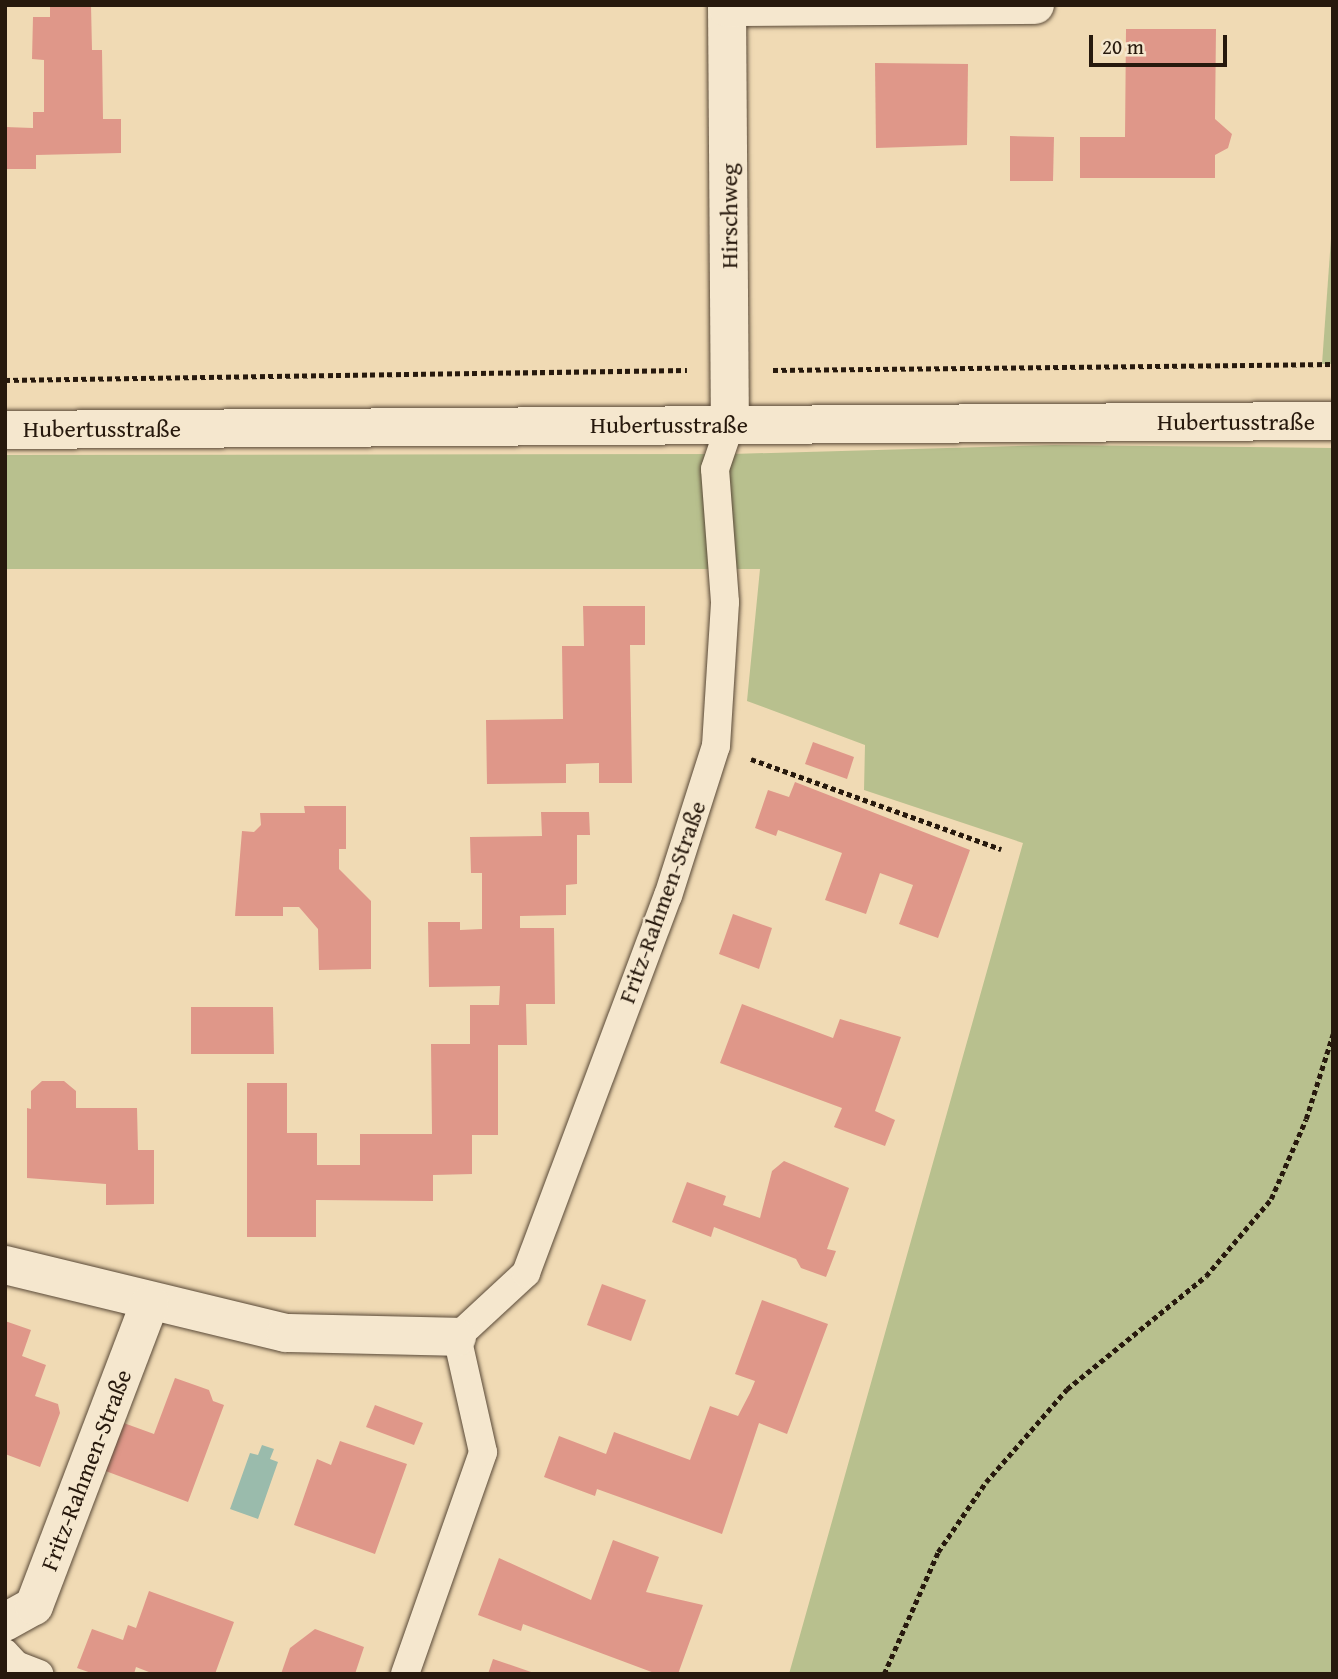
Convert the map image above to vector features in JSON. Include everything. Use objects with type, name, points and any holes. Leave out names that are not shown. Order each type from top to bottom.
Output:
[{"type":"street","name":"Hirschweg","points":[[730,425],[727,6],[1035,5]]},
{"type":"street","name":"Hubertusstraße","points":[[5,430],[1333,421]]},
{"type":"street","points":[[5,1265],[150,1303],[286,1333],[457,1337]]},
{"type":"street","name":"Fritz-Rahmen-Straße","points":[[5,1622],[34,1606],[150,1303]]},
{"type":"lane","name":"Fritz-Rahmen-Straße","points":[[457,1337],[526,1273],[668,896],[716,746],[725,602],[715,469],[730,425]]},
{"type":"lane","points":[[405,1674],[483,1451],[457,1337]]},
{"type":"lane","points":[[5,1653],[16,1665],[39,1674]]},
{"type":"path","points":[[5,380],[730,369],[1333,364]]},
{"type":"path","points":[[716,746],[1001,849]]},
{"type":"path","points":[[884,1674],[938,1552],[986,1482],[1067,1388],[1206,1276],[1271,1199],[1333,1034]]},
{"type":"green space","points":[[1333,211],[1333,364],[1322,364]]},
{"type":"green space","points":[[1054,445],[1333,448],[1333,1674],[789,1674],[1023,843],[864,790],[865,745],[747,701],[760,569],[5,569],[5,455],[732,454]]},
{"type":"shaded area","points":[[262,1445],[274,1449],[270,1459],[278,1462],[258,1519],[230,1509],[250,1453],[258,1455]]},
{"type":"building","points":[[50,5],[91,5],[92,50],[102,50],[103,119],[121,119],[121,153],[36,155],[36,169],[5,169],[5,127],[33,128],[33,112],[44,112],[44,60],[32,59],[33,17],[50,17]]},
{"type":"building","points":[[1126,29],[1216,29],[1215,119],[1232,134],[1228,148],[1215,155],[1215,178],[1080,178],[1080,137],[1125,137]]},
{"type":"building","points":[[875,63],[968,64],[967,145],[876,148]]},
{"type":"building","points":[[1010,136],[1054,137],[1053,181],[1010,181]]},
{"type":"building","points":[[583,606],[645,606],[645,645],[630,645],[632,783],[599,783],[599,763],[566,764],[566,783],[487,784],[486,720],[563,719],[562,646],[584,646]]},
{"type":"building","points":[[813,742],[854,757],[847,779],[805,764]]},
{"type":"building","points":[[795,782],[970,850],[938,938],[899,924],[913,885],[880,873],[866,914],[825,900],[842,853],[778,830],[776,836],[755,828],[768,790],[789,797]]},
{"type":"building","points":[[304,806],[346,806],[346,849],[339,849],[339,869],[371,901],[371,969],[319,970],[318,929],[299,907],[283,907],[283,916],[235,916],[242,831],[254,832],[261,825],[260,813],[305,813]]},
{"type":"building","points":[[541,812],[589,812],[590,835],[577,835],[577,884],[566,885],[566,915],[520,916],[520,928],[554,928],[555,1004],[526,1004],[527,1045],[498,1045],[498,1135],[472,1135],[472,1174],[433,1175],[433,1201],[316,1200],[316,1237],[247,1237],[247,1083],[287,1083],[287,1133],[317,1133],[317,1165],[360,1165],[360,1134],[432,1134],[431,1044],[470,1044],[470,1005],[499,1005],[500,986],[429,987],[428,922],[460,922],[460,930],[482,929],[482,873],[471,873],[470,837],[542,836]]},
{"type":"building","points":[[733,914],[772,928],[759,969],[719,954]]},
{"type":"building","points":[[742,1004],[833,1038],[840,1019],[901,1037],[875,1111],[895,1120],[885,1146],[834,1127],[842,1108],[720,1063]]},
{"type":"building","points":[[191,1007],[273,1007],[274,1054],[191,1054]]},
{"type":"building","points":[[42,1081],[64,1081],[76,1091],[76,1108],[137,1108],[138,1150],[154,1150],[154,1204],[106,1205],[106,1184],[27,1178],[27,1108],[31,1109],[31,1091]]},
{"type":"building","points":[[784,1161],[849,1188],[827,1249],[836,1251],[826,1277],[801,1268],[796,1259],[714,1227],[711,1237],[672,1222],[687,1182],[726,1196],[723,1205],[760,1218],[772,1171]]},
{"type":"building","points":[[602,1284],[646,1300],[631,1341],[587,1325]]},
{"type":"building","points":[[762,1300],[828,1324],[787,1434],[759,1423],[722,1534],[597,1489],[595,1496],[544,1477],[559,1436],[606,1454],[614,1432],[690,1460],[710,1406],[738,1416],[750,1393],[755,1381],[735,1374]]},
{"type":"building","points":[[5,1321],[31,1330],[22,1356],[46,1365],[35,1396],[58,1404],[60,1413],[40,1467],[5,1454]]},
{"type":"building","points":[[175,1378],[209,1390],[213,1401],[224,1405],[188,1502],[103,1470],[121,1422],[154,1434]]},
{"type":"building","points":[[375,1405],[423,1423],[414,1445],[366,1427]]},
{"type":"building","points":[[340,1441],[407,1464],[375,1554],[294,1525],[317,1459],[331,1465]]},
{"type":"building","points":[[613,1540],[659,1557],[646,1592],[703,1605],[678,1674],[657,1674],[523,1624],[521,1631],[478,1615],[499,1558],[591,1600]]},
{"type":"building","points":[[149,1591],[234,1622],[215,1674],[154,1674],[136,1667],[134,1674],[94,1674],[77,1668],[92,1629],[123,1640],[128,1625],[136,1628]]},
{"type":"building","points":[[315,1629],[364,1647],[355,1674],[281,1674],[290,1648]]},
{"type":"building","points":[[493,1659],[534,1673],[534,1674],[488,1674]]}]
